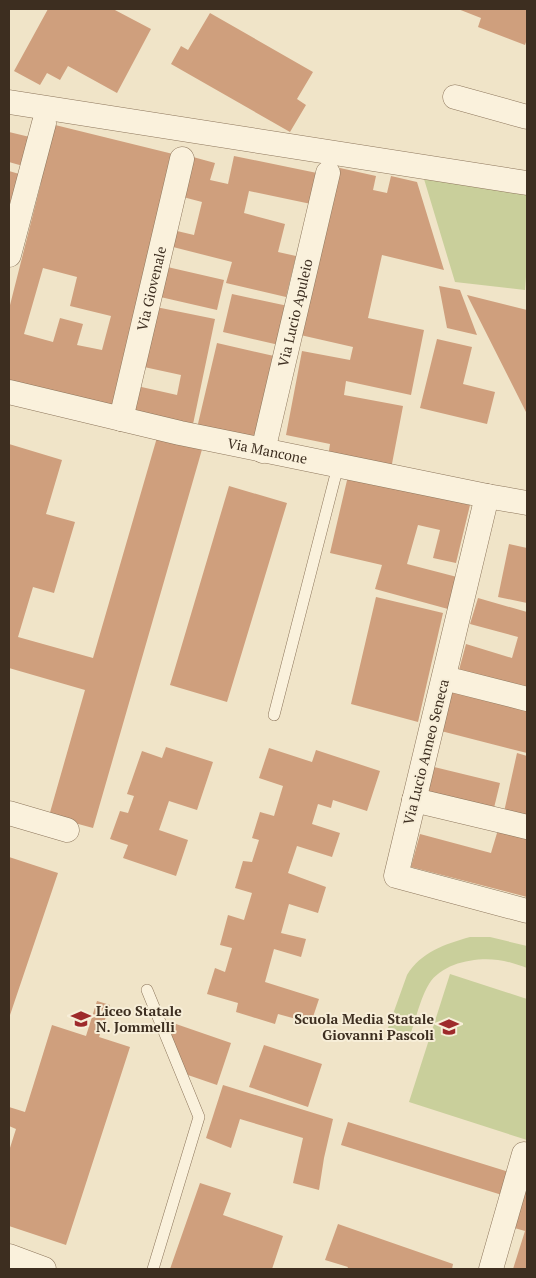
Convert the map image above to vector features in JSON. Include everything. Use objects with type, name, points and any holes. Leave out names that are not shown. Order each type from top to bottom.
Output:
[{"type":"street","points":[[455,97],[527,116]]},
{"type":"street","points":[[9,102],[527,183]]},
{"type":"street","points":[[9,255],[44,123]]},
{"type":"street","name":"Via Giovenale","points":[[121,419],[182,159]]},
{"type":"street","name":"Via Lucio Apuleio","points":[[263,451],[328,173]]},
{"type":"street","name":"Via Mancone","points":[[9,392],[263,451],[527,503]]},
{"type":"street","name":"Via Lucio Anneo Seneca","points":[[487,496],[396,876],[527,911]]},
{"type":"street","points":[[444,678],[527,699]]},
{"type":"street","points":[[414,800],[527,826]]},
{"type":"street","points":[[9,813],[67,830]]},
{"type":"street","points":[[491,1269],[524,1154],[527,1155]]},
{"type":"street","points":[[9,1256],[44,1269]]},
{"type":"lane","points":[[274,715],[338,466]]},
{"type":"lane","points":[[147,990],[199,1117],[152,1269]]},
{"type":"green space","points":[[424,179],[527,190],[525,290],[455,282]]},
{"type":"green space","points":[[470,937],[490,937],[527,946],[527,968],[505,961],[489,959],[469,961],[450,966],[429,984],[410,1035],[388,1028],[407,975],[419,960],[434,950]]},
{"type":"green space","points":[[450,974],[527,999],[527,1140],[409,1102]]},
{"type":"building","points":[[48,9],[113,9],[151,29],[117,93],[68,66],[60,80],[47,73],[40,85],[14,71]]},
{"type":"building","points":[[458,9],[527,9],[527,39],[525,45],[478,27],[481,18]]},
{"type":"building","points":[[210,13],[313,72],[297,99],[306,105],[290,132],[171,64],[181,46],[188,50]]},
{"type":"building","points":[[47,123],[173,154],[116,409],[9,382],[9,309],[41,183],[33,181]],"holes":[[[43,268],[77,277],[70,306],[111,316],[102,350],[77,345],[83,324],[60,318],[53,342],[24,334]]]},
{"type":"building","points":[[9,132],[38,139],[30,168],[9,162]]},
{"type":"building","points":[[234,156],[317,173],[311,204],[249,191],[244,213],[285,224],[278,252],[296,256],[286,297],[226,283],[232,262],[173,247],[177,231],[194,235],[202,202],[183,197],[193,157],[215,163],[210,180],[228,184]]},
{"type":"building","points":[[340,168],[376,176],[373,190],[387,193],[391,176],[417,182],[444,270],[382,255],[368,318],[424,330],[411,395],[346,381],[344,395],[403,406],[391,469],[328,457],[330,444],[286,435],[302,351],[350,360],[353,347],[296,334],[327,225]]},
{"type":"building","points":[[9,171],[26,176],[9,232]]},
{"type":"building","points":[[163,266],[224,280],[217,310],[156,296]]},
{"type":"building","points":[[439,286],[460,290],[477,335],[447,328]]},
{"type":"building","points":[[232,294],[288,306],[279,345],[223,332]]},
{"type":"building","points":[[467,295],[527,310],[527,414]]},
{"type":"building","points":[[156,307],[215,319],[192,429],[130,415],[137,386],[177,395],[181,375],[144,367]]},
{"type":"building","points":[[437,339],[472,347],[463,384],[495,392],[487,424],[420,408]]},
{"type":"building","points":[[217,343],[274,356],[254,442],[197,428]]},
{"type":"building","points":[[158,434],[203,446],[93,828],[49,816],[85,690],[9,668],[9,444],[62,460],[46,514],[75,522],[54,593],[33,587],[18,637],[93,658]]},
{"type":"building","points":[[348,476],[470,505],[456,563],[433,558],[440,530],[418,525],[407,564],[457,577],[448,609],[375,589],[382,565],[330,553]]},
{"type":"building","points":[[229,486],[287,503],[227,702],[170,685]]},
{"type":"building","points":[[509,544],[527,548],[527,603],[498,597]]},
{"type":"building","points":[[376,597],[443,613],[418,722],[351,704]]},
{"type":"building","points":[[478,598],[527,612],[527,690],[459,670],[466,644],[512,658],[518,637],[470,624]]},
{"type":"building","points":[[452,690],[527,709],[527,753],[441,731]]},
{"type":"building","points":[[166,747],[213,762],[197,810],[169,801],[159,830],[188,840],[176,876],[123,858],[128,845],[110,839],[120,811],[128,813],[134,796],[127,794],[142,751],[162,758]]},
{"type":"building","points":[[269,748],[312,762],[316,750],[380,771],[367,811],[333,800],[331,808],[318,804],[312,824],[340,833],[332,857],[297,846],[288,873],[326,887],[318,913],[289,904],[281,933],[306,939],[301,957],[274,949],[265,982],[319,999],[311,1023],[278,1014],[275,1024],[236,1012],[238,1003],[207,994],[215,968],[225,972],[232,948],[220,945],[228,915],[244,920],[252,893],[235,888],[243,861],[252,862],[259,840],[252,838],[260,812],[274,816],[283,786],[259,778]]},
{"type":"building","points":[[517,753],[527,756],[527,817],[504,812]]},
{"type":"building","points":[[430,766],[500,783],[493,812],[423,795]]},
{"type":"building","points":[[500,823],[527,830],[527,897],[411,867],[420,834],[491,853]]},
{"type":"building","points":[[9,857],[58,873],[9,1018]]},
{"type":"building","points":[[97,1001],[110,1005],[99,1037],[130,1047],[66,1245],[9,1226],[9,1151],[16,1129],[9,1126],[9,1107],[25,1112],[52,1025],[86,1036]]},
{"type":"building","points":[[176,1024],[231,1043],[217,1085],[185,1074],[170,1039]]},
{"type":"building","points":[[264,1045],[322,1064],[308,1107],[249,1087]]},
{"type":"building","points":[[223,1085],[333,1119],[319,1190],[293,1183],[303,1138],[240,1119],[231,1148],[206,1138]]},
{"type":"building","points":[[348,1122],[509,1172],[502,1195],[341,1145]]},
{"type":"building","points":[[527,1176],[527,1269],[513,1269],[525,1231],[511,1227]]},
{"type":"building","points":[[200,1183],[231,1193],[223,1215],[283,1236],[272,1269],[170,1269]]},
{"type":"building","points":[[338,1224],[453,1264],[452,1269],[347,1269],[348,1267],[325,1260]]},
{"type":"place","name":"Liceo Statale N. Jommelli","points":[[81,1019]]},
{"type":"place","name":"Scuola Media Statale Giovanni Pascoli","points":[[449,1027]]}]
